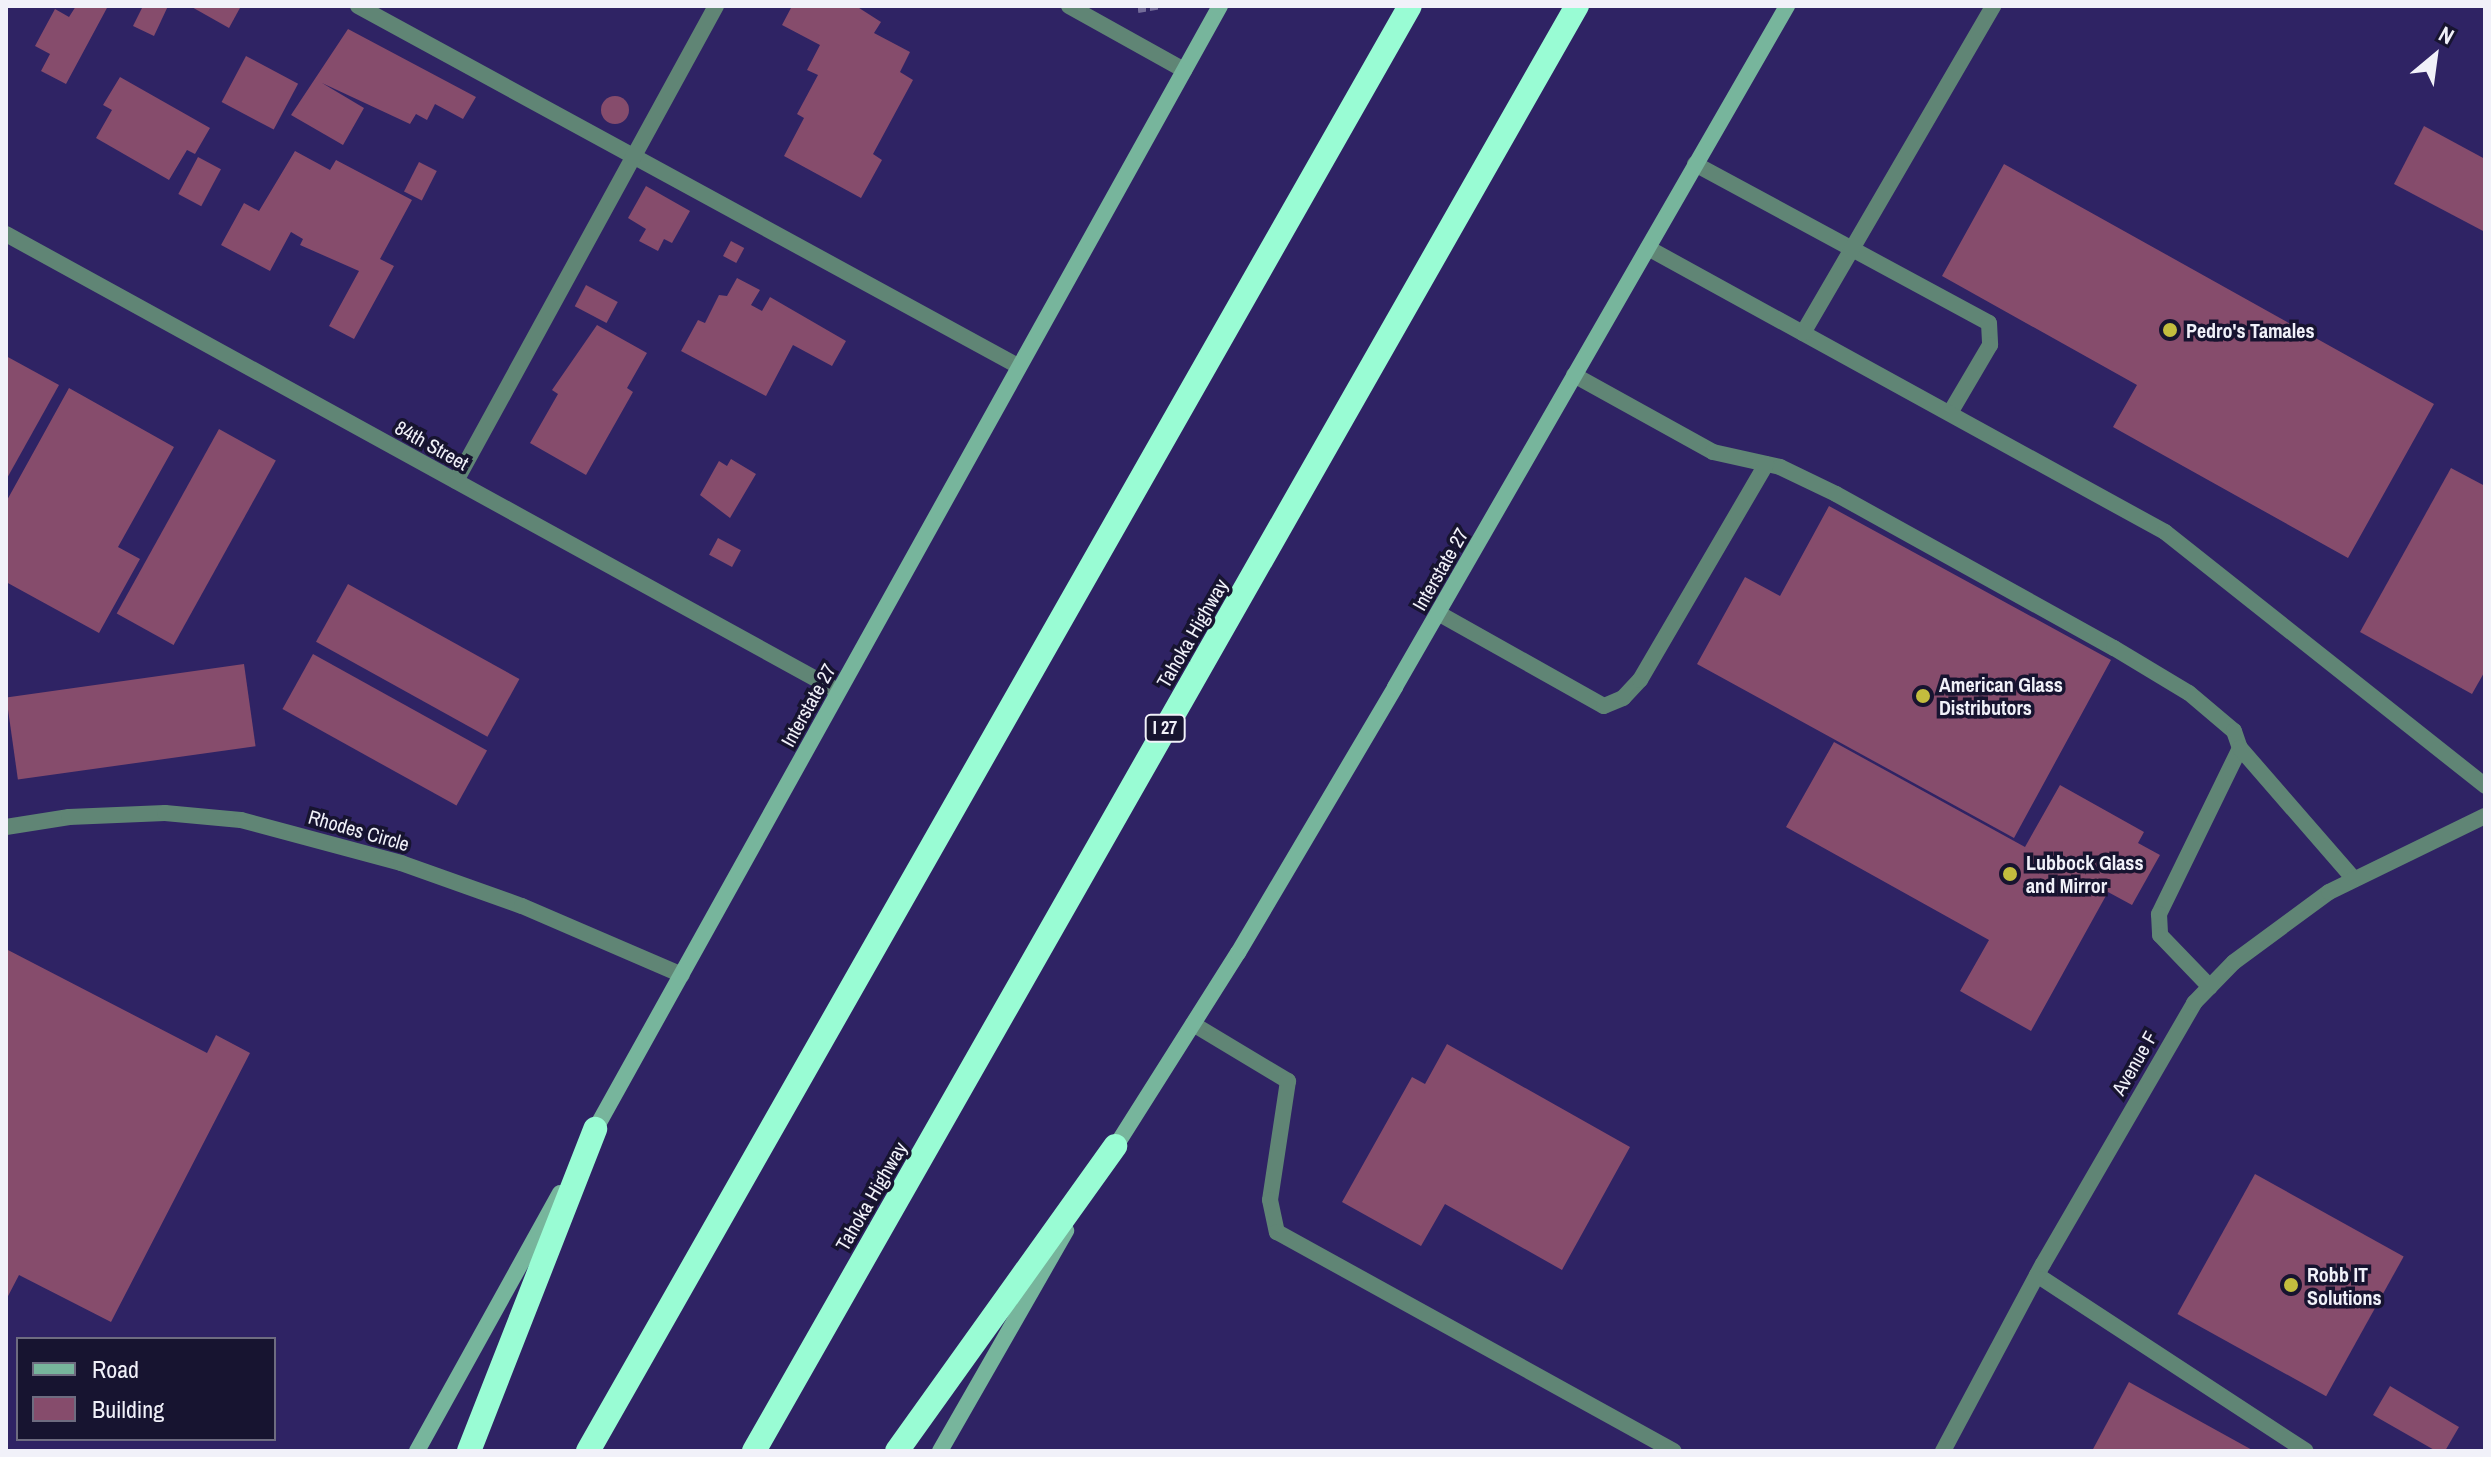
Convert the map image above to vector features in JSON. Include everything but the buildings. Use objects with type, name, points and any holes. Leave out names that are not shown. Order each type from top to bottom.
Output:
[{"type":"highway","points":[[588,1451],[1410,6]]},
{"type":"highway","name":"Tahoka Highway","points":[[754,1451],[1577,6]]},
{"type":"highway","points":[[469,1451],[595,1129]]},
{"type":"highway","points":[[897,1451],[1115,1146]]},
{"type":"main road","name":"Interstate 27","points":[[595,1129],[1220,6]]},
{"type":"main road","name":"Interstate 27","points":[[1115,1146],[1193,1024],[1438,613],[1787,6]]},
{"type":"main road","points":[[417,1451],[595,1129]]},
{"type":"main road","points":[[940,1451],[1115,1146]]},
{"type":"street","points":[[358,6],[1018,366]]},
{"type":"street","points":[[456,481],[716,6]]},
{"type":"street","points":[[1069,6],[1184,70]]},
{"type":"street","points":[[1803,333],[1993,6]]},
{"type":"street","points":[[1695,164],[1989,323],[1990,345],[1950,413]]},
{"type":"street","name":"84th Street","points":[[6,234],[838,691]]},
{"type":"street","points":[[1648,248],[2165,532],[2485,786]]},
{"type":"street","points":[[1574,375],[1713,452],[1766,464],[1836,494],[2177,685],[2234,731],[2240,748],[2354,879]]},
{"type":"street","points":[[1438,613],[1604,706],[1623,698],[1640,680],[1766,464]]},
{"type":"street","points":[[2210,987],[2160,935],[2159,914],[2240,748]]},
{"type":"street","name":"Rhodes Circle","points":[[6,827],[69,817],[165,813],[241,820],[401,863],[522,906],[682,975]]},
{"type":"street","name":"Avenue F","points":[[1943,1451],[2163,1050],[2210,987],[2276,928],[2354,879],[2485,816]]},
{"type":"street","points":[[1193,1024],[1288,1081],[1270,1200],[1277,1232],[1674,1451]]},
{"type":"street","points":[[2037,1275],[2306,1451]]},
{"type":"place","name":"Pedro's Tamales","points":[[2170,330]]},
{"type":"place","name":"American Glass Distributors","points":[[1923,696]]},
{"type":"place","name":"Lubbock Glass and Mirror","points":[[2010,874]]},
{"type":"place","name":"Robb IT Solutions","points":[[2291,1285]]}]
